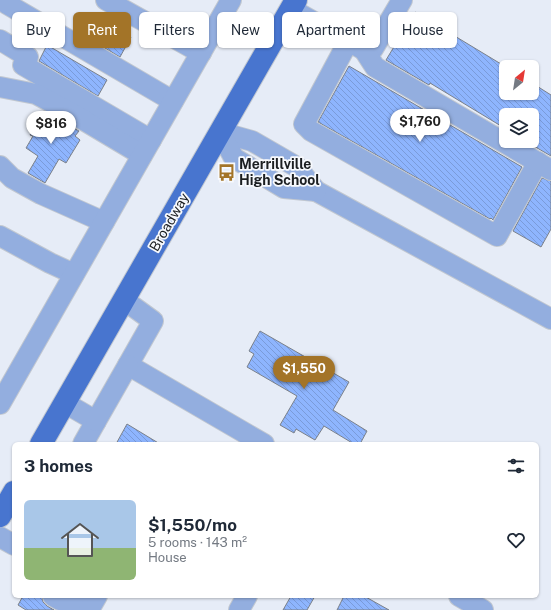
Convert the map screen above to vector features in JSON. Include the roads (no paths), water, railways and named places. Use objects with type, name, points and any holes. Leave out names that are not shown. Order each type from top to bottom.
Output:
[{"type":"main road","name":"Broadway","points":[[42,442],[294,4]]},
{"type":"main road","points":[[0,516],[12,495]]},
{"type":"street","points":[[9,0],[7,4],[173,102]]},
{"type":"street","points":[[106,0],[201,53]]},
{"type":"street","points":[[0,404],[231,0]]},
{"type":"street","points":[[380,37],[402,0]]},
{"type":"street","points":[[294,4],[306,12]]},
{"type":"street","points":[[0,40],[28,57],[23,65],[147,148]]},
{"type":"street","points":[[355,48],[304,124],[311,131],[496,236],[545,166],[375,67],[358,48]]},
{"type":"street","points":[[360,48],[369,52],[374,48]]},
{"type":"street","points":[[0,87],[36,94],[76,115],[147,148]]},
{"type":"street","points":[[220,132],[252,141],[297,167],[316,191],[551,320]]},
{"type":"street","points":[[0,166],[12,178],[41,194],[104,222]]},
{"type":"street","points":[[0,236],[74,274]]},
{"type":"street","points":[[84,442],[153,321],[124,300]]},
{"type":"street","points":[[128,365],[261,442]]},
{"type":"street","points":[[65,403],[96,421]]},
{"type":"street","points":[[0,537],[12,544]]},
{"type":"street","points":[[56,598],[60,600],[75,602],[89,600]]},
{"type":"street","points":[[239,610],[247,598]]},
{"type":"street","points":[[462,598],[483,610]]},
{"type":"place","name":"Merrillville High School","points":[[226,172]]}]
